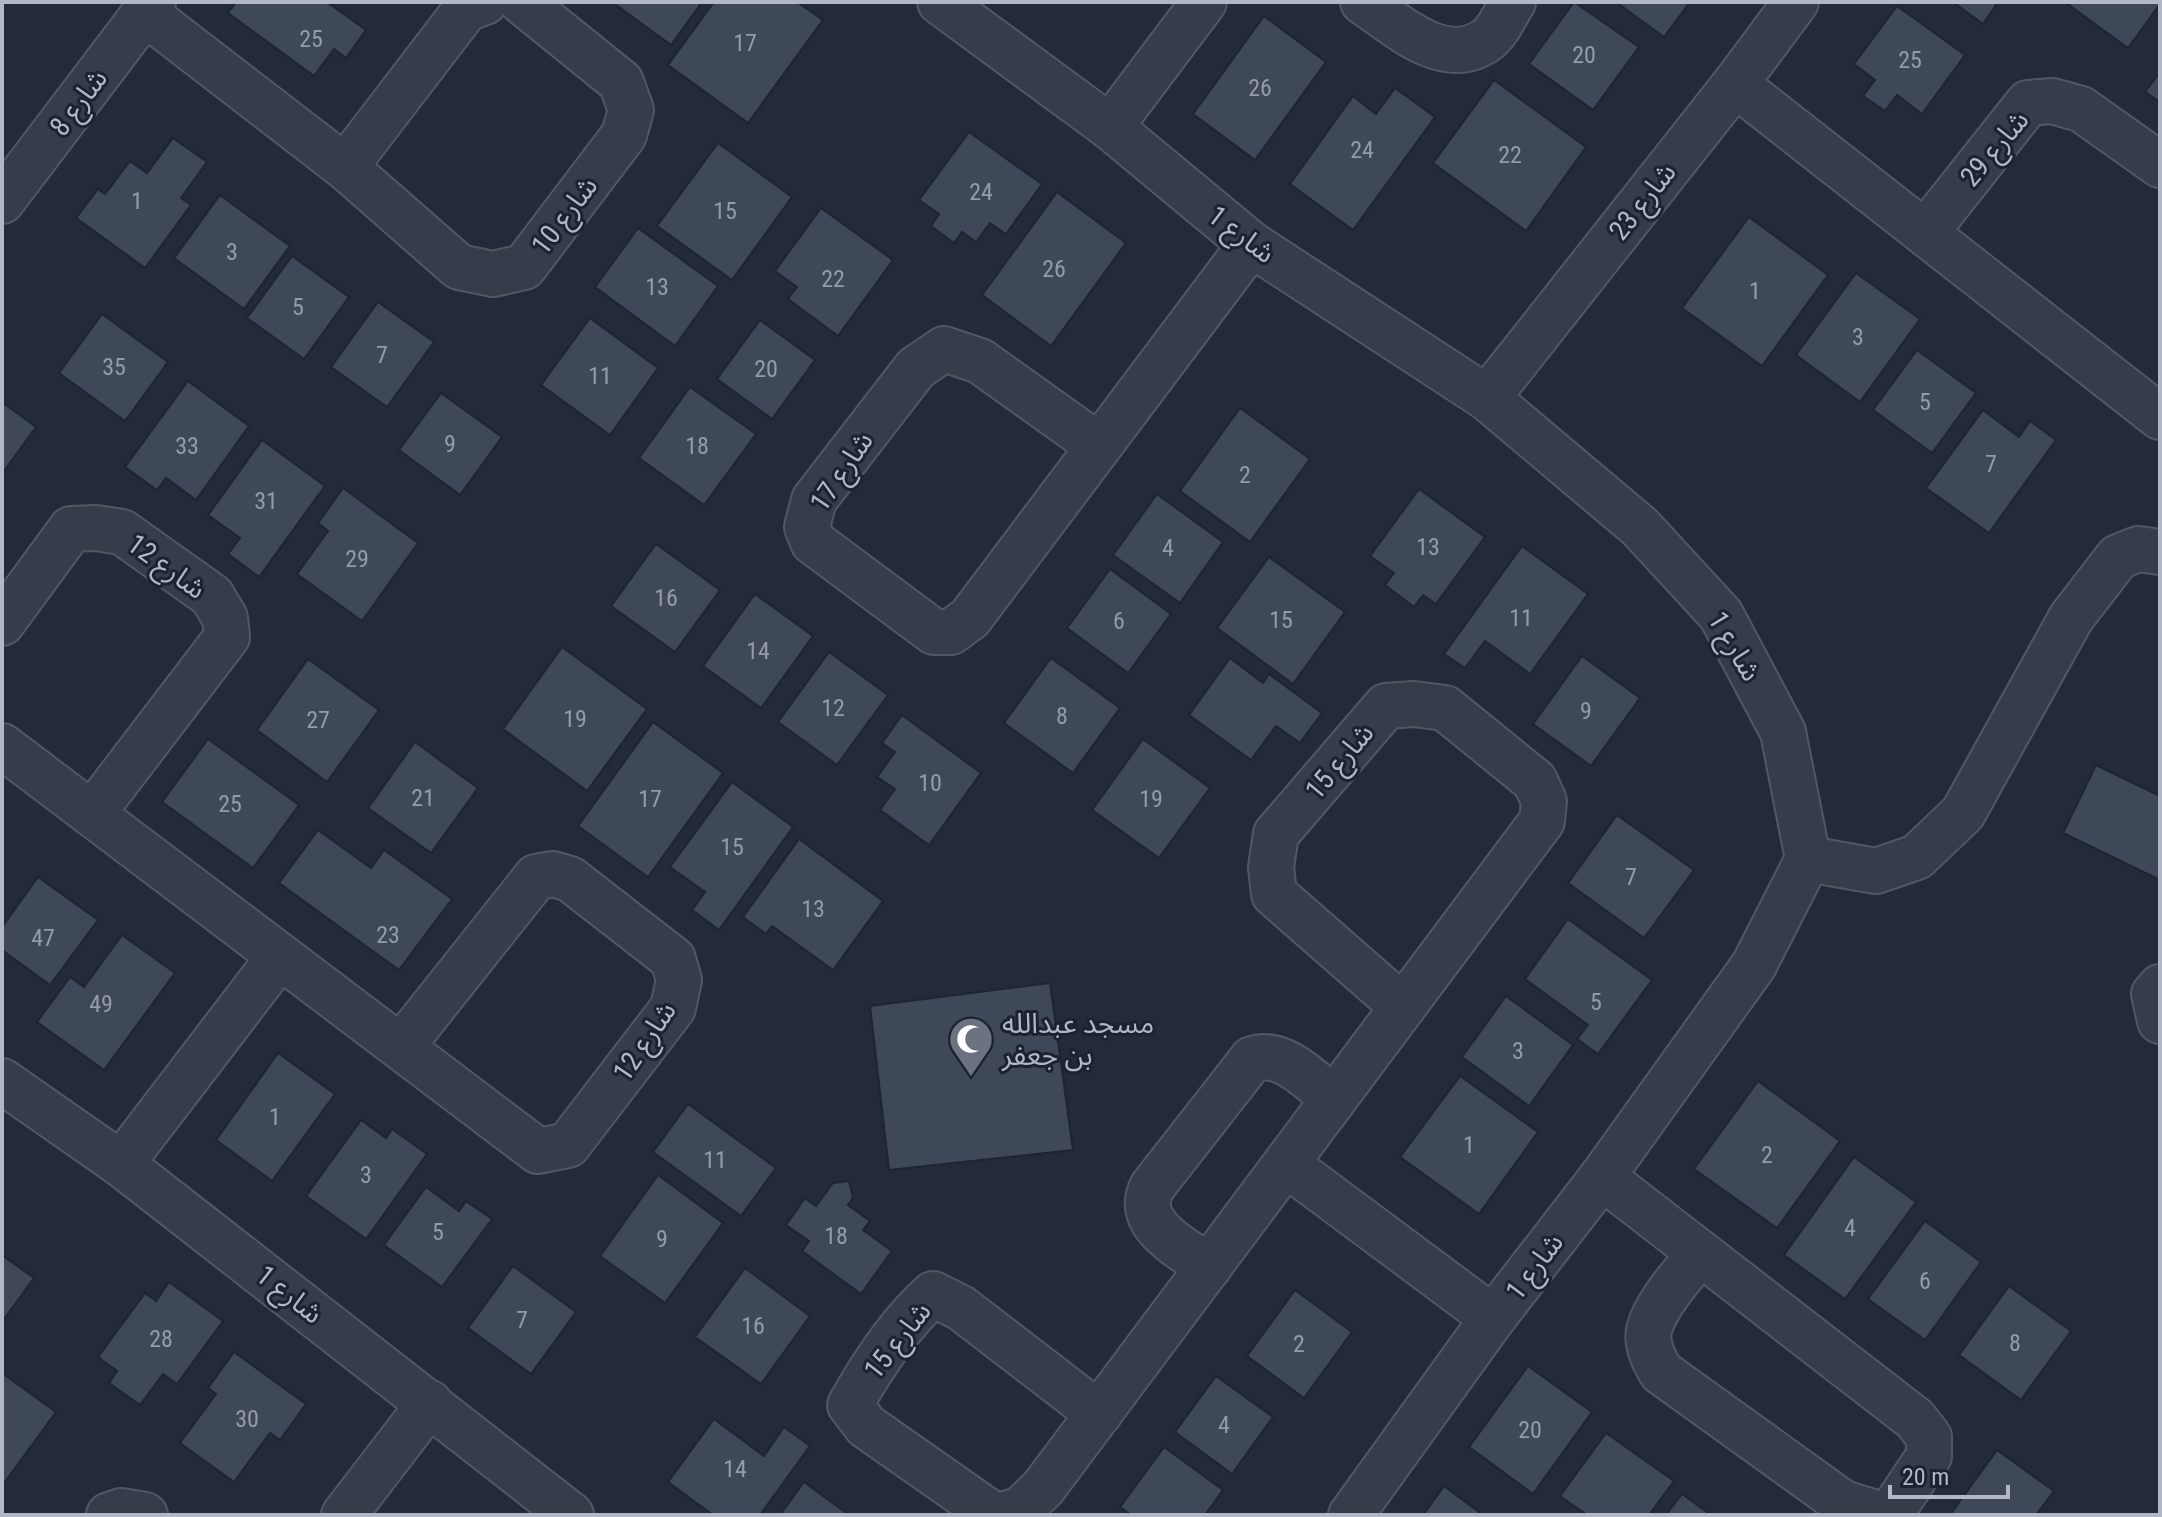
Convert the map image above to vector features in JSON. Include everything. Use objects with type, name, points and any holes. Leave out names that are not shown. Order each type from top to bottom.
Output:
[{"type":"street","points":[[345,167],[466,9],[485,2]]},
{"type":"street","name":"شارع 10","points":[[149,8],[345,167],[459,267],[493,274],[524,267],[624,135],[631,110],[621,82],[522,2]]},
{"type":"street","name":"شارع 1","points":[[940,2],[1110,127],[1251,244],[1487,398],[1640,527],[1721,615],[1783,732],[1808,859],[1754,965],[1602,1177],[1493,1318],[1351,1515]]},
{"type":"street","points":[[1110,127],[1204,2]]},
{"type":"street","points":[[1363,2],[1430,47],[1459,50],[1488,38],[1513,2]]},
{"type":"street","name":"شارع 23","points":[[1487,398],[1796,2]]},
{"type":"street","name":"شارع 8","points":[[2,201],[149,8]]},
{"type":"street","points":[[1735,84],[2160,417]]},
{"type":"street","name":"شارع 29","points":[[1925,233],[2028,103],[2052,101],[2081,109],[2160,165]]},
{"type":"street","name":"شارع 17","points":[[1099,446],[980,361],[944,349],[916,368],[823,488],[814,500],[807,527],[813,542],[934,632],[951,632],[970,618],[1251,244]]},
{"type":"street","name":"شارع 12","points":[[2,623],[71,529],[96,528],[122,532],[212,596],[225,618],[227,637],[92,814]]},
{"type":"street","points":[[1808,859],[1876,871],[1917,857],[1963,813],[2071,618],[2118,557],[2138,549],[2160,552]]},
{"type":"street","name":"شارع 15","points":[[1001,1515],[1020,1510],[1043,1488],[1209,1267],[1542,821],[1544,801],[1535,781],[1445,708],[1414,704],[1386,706],[1276,834],[1271,867],[1274,894],[1403,1007]]},
{"type":"street","name":"شارع 12","points":[[2,746],[538,1151],[568,1145],[673,1008],[679,980],[673,959],[570,879],[553,874],[536,877],[401,1047]]},
{"type":"street","points":[[121,1164],[280,956]]},
{"type":"street","points":[[2160,987],[2154,994],[2160,1021]]},
{"type":"street","points":[[1209,1267],[1150,1220],[1146,1209],[1152,1187],[1252,1059],[1263,1055],[1274,1056],[1334,1099]]},
{"type":"street","name":"شارع 1","points":[[2,1081],[121,1164],[571,1515]]},
{"type":"street","points":[[1286,1164],[1493,1318]]},
{"type":"street","points":[[1602,1177],[1915,1419],[1929,1437],[1929,1456],[1891,1513],[1876,1513],[1843,1503],[1661,1372],[1651,1353],[1649,1330],[1671,1288],[1699,1255]]},
{"type":"street","name":"شارع 15","points":[[993,1515],[866,1426],[850,1405],[914,1311],[933,1294],[961,1308],[1099,1414]]},
{"type":"street","points":[[344,1515],[430,1403]]},
{"type":"street","points":[[109,1515],[121,1511],[145,1515]]},
{"type":"building","points":[[236,2],[327,2],[366,30],[346,58],[334,49],[314,76],[228,13]]},
{"type":"building","points":[[612,2],[702,2],[671,45]]},
{"type":"building","points":[[714,2],[797,2],[823,20],[748,123],[668,65]]},
{"type":"building","points":[[1574,2],[1639,47],[1593,110],[1529,64]]},
{"type":"building","points":[[1616,2],[1690,2],[1664,37]]},
{"type":"building","points":[[1953,2],[1998,2],[1983,24]]},
{"type":"building","points":[[2071,2],[2160,4],[2128,48],[2069,5]]},
{"type":"building","points":[[1897,6],[1965,55],[1922,114],[1897,95],[1885,111],[1863,96],[1875,80],[1854,64]]},
{"type":"building","points":[[1264,16],[1326,62],[1255,160],[1193,114]]},
{"type":"building","points":[[2160,72],[2160,102],[2145,92]]},
{"type":"building","points":[[1494,80],[1586,147],[1526,231],[1433,163]]},
{"type":"building","points":[[1395,88],[1435,117],[1353,230],[1290,184],[1353,96],[1376,114]]},
{"type":"building","points":[[969,132],[1042,184],[1006,234],[990,223],[976,242],[962,232],[954,243],[931,226],[939,214],[919,200]]},
{"type":"building","points":[[173,138],[207,162],[181,198],[191,205],[145,268],[76,218],[98,189],[105,194],[130,161],[147,173]]},
{"type":"building","points":[[718,143],[792,197],[732,280],[657,226]]},
{"type":"building","points":[[1057,192],[1126,243],[1051,346],[982,295]]},
{"type":"building","points":[[220,195],[290,246],[244,309],[174,258]]},
{"type":"building","points":[[821,208],[893,260],[838,336],[788,299],[797,287],[775,271]]},
{"type":"building","points":[[1749,217],[1828,275],[1762,366],[1682,308]]},
{"type":"building","points":[[638,228],[718,286],[675,346],[595,287]]},
{"type":"building","points":[[292,256],[349,297],[304,359],[247,318]]},
{"type":"building","points":[[1856,273],[1920,319],[1860,402],[1796,355]]},
{"type":"building","points":[[378,302],[434,342],[387,407],[331,367]]},
{"type":"building","points":[[102,314],[168,362],[125,421],[59,373]]},
{"type":"building","points":[[590,318],[658,368],[610,435],[541,385]]},
{"type":"building","points":[[760,320],[815,360],[772,419],[717,379]]},
{"type":"building","points":[[1917,350],[1976,393],[1932,453],[1873,410]]},
{"type":"building","points":[[188,381],[249,426],[196,500],[166,478],[157,490],[125,467]]},
{"type":"building","points":[[690,387],[756,434],[704,505],[639,458]]},
{"type":"building","points":[[441,393],[502,437],[460,495],[399,450]]},
{"type":"building","points":[[2,402],[36,427],[2,474]]},
{"type":"building","points":[[1240,408],[1310,459],[1250,542],[1180,491]]},
{"type":"building","points":[[1983,410],[2019,437],[2030,421],[2056,440],[1989,533],[1926,488]]},
{"type":"building","points":[[262,440],[325,486],[259,577],[228,554],[240,538],[208,515]]},
{"type":"building","points":[[343,488],[418,543],[362,621],[297,574],[328,531],[318,523]]},
{"type":"building","points":[[1419,489],[1485,537],[1436,604],[1423,595],[1414,607],[1385,585],[1394,573],[1370,556]]},
{"type":"building","points":[[1157,494],[1223,542],[1180,603],[1113,555]]},
{"type":"building","points":[[656,544],[720,590],[675,652],[611,606]]},
{"type":"building","points":[[1522,546],[1588,594],[1530,674],[1485,641],[1465,668],[1444,654]]},
{"type":"building","points":[[1269,557],[1345,612],[1293,684],[1217,628]]},
{"type":"building","points":[[1110,569],[1171,614],[1128,673],[1067,628]]},
{"type":"building","points":[[755,594],[813,636],[761,708],[703,666]]},
{"type":"building","points":[[562,647],[647,709],[587,791],[503,729]]},
{"type":"building","points":[[829,652],[888,695],[837,765],[778,722]]},
{"type":"building","points":[[1582,656],[1640,698],[1591,766],[1533,724]]},
{"type":"building","points":[[1051,658],[1120,708],[1073,773],[1004,723]]},
{"type":"building","points":[[1230,658],[1263,683],[1269,674],[1322,713],[1300,743],[1276,726],[1251,760],[1189,715]]},
{"type":"building","points":[[308,659],[379,710],[327,782],[257,730]]},
{"type":"building","points":[[902,715],[981,773],[929,845],[880,810],[895,789],[877,777],[895,752],[882,743]]},
{"type":"building","points":[[653,722],[723,773],[648,877],[578,826]]},
{"type":"building","points":[[208,739],[299,805],[253,868],[162,802]]},
{"type":"building","points":[[1143,739],[1210,788],[1159,858],[1092,810]]},
{"type":"building","points":[[415,742],[478,788],[431,853],[368,808]]},
{"type":"building","points":[[2096,765],[2160,796],[2160,880],[2063,833]]},
{"type":"building","points":[[732,782],[793,827],[719,930],[692,910],[705,892],[670,867]]},
{"type":"building","points":[[1617,815],[1694,870],[1644,938],[1568,883]]},
{"type":"building","points":[[318,830],[371,868],[384,850],[452,899],[399,970],[279,883]]},
{"type":"building","points":[[799,839],[883,901],[833,970],[772,926],[766,934],[743,917]]},
{"type":"building","points":[[38,877],[98,920],[50,985],[2,950],[2,927]]},
{"type":"building","points":[[1568,919],[1652,980],[1598,1054],[1577,1039],[1588,1025],[1525,979]]},
{"type":"building","points":[[122,935],[175,973],[104,1070],[37,1022],[70,977],[84,987]]},
{"type":"building","name":"مسجد عبدالله بن جعفر","points":[[1050,983],[1073,1150],[889,1170],[870,1006]]},
{"type":"building","points":[[1506,996],[1573,1045],[1529,1106],[1462,1057]]},
{"type":"building","points":[[278,1053],[335,1094],[272,1181],[216,1140]]},
{"type":"building","points":[[1460,1076],[1538,1132],[1479,1214],[1400,1157]]},
{"type":"building","points":[[1758,1081],[1840,1141],[1777,1228],[1694,1169]]},
{"type":"building","points":[[688,1104],[776,1168],[741,1216],[653,1152]]},
{"type":"building","points":[[361,1120],[386,1138],[392,1129],[427,1154],[366,1239],[306,1196]]},
{"type":"building","points":[[1854,1157],[1916,1202],[1845,1299],[1784,1255]]},
{"type":"building","points":[[658,1175],[723,1223],[665,1303],[600,1256]]},
{"type":"building","points":[[849,1181],[853,1198],[848,1205],[870,1221],[863,1230],[892,1251],[861,1294],[802,1251],[809,1241],[786,1225],[805,1198],[816,1206],[833,1183]]},
{"type":"building","points":[[426,1187],[459,1211],[466,1201],[492,1219],[442,1287],[384,1245]]},
{"type":"building","points":[[1925,1221],[1981,1262],[1925,1340],[1868,1299]]},
{"type":"building","points":[[2,1255],[34,1278],[2,1322]]},
{"type":"building","points":[[513,1266],[576,1312],[531,1374],[468,1328]]},
{"type":"building","points":[[745,1268],[810,1316],[761,1384],[695,1337]]},
{"type":"building","points":[[169,1282],[223,1321],[177,1384],[163,1374],[140,1405],[109,1383],[117,1371],[98,1357],[145,1293],[156,1301]]},
{"type":"building","points":[[2009,1286],[2071,1331],[2021,1400],[1959,1355]]},
{"type":"building","points":[[1295,1290],[1352,1332],[1304,1398],[1247,1356]]},
{"type":"building","points":[[234,1352],[306,1404],[280,1440],[270,1433],[234,1482],[180,1443],[216,1394],[208,1388]]},
{"type":"building","points":[[1528,1366],[1592,1412],[1533,1494],[1469,1447]]},
{"type":"building","points":[[2,1373],[56,1412],[2,1486]]},
{"type":"building","points":[[1216,1376],[1273,1417],[1232,1474],[1175,1432]]},
{"type":"building","points":[[714,1419],[764,1456],[784,1427],[810,1446],[760,1515],[713,1515],[668,1482]]},
{"type":"building","points":[[1606,1433],[1674,1481],[1649,1515],[1587,1515],[1560,1496]]},
{"type":"building","points":[[1164,1447],[1223,1490],[1205,1515],[1131,1515],[1120,1507]]},
{"type":"building","points":[[1997,1450],[2054,1491],[2036,1515],[1950,1515]]},
{"type":"building","points":[[804,1482],[849,1515],[780,1515]]},
{"type":"building","points":[[1444,1486],[1483,1515],[1423,1515]]},
{"type":"building","points":[[1682,1494],[1711,1515],[1666,1515]]},
{"type":"place","name":"مسجد عبدالله بن جعفر","points":[[971,1078]]}]
